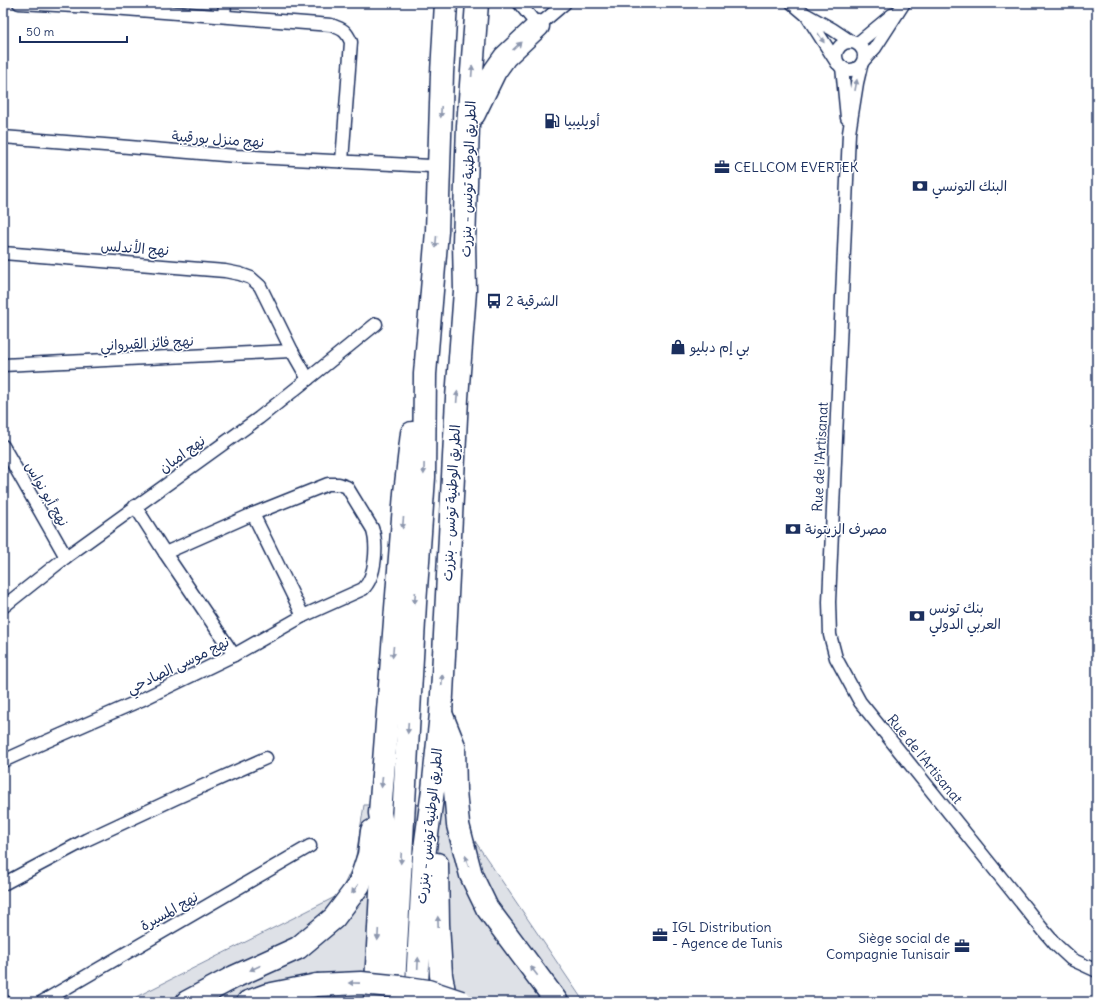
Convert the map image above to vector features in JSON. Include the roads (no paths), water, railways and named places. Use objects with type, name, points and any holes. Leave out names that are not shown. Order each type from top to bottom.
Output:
[{"type":"highway","name":"الطريق الوطنية تونس - بنزرت","points":[[393,1002],[415,603],[424,478],[424,374],[437,231],[435,166],[446,3]]},
{"type":"highway","name":"الطريق الوطنية تونس - بنزرت","points":[[416,1002],[424,856],[441,714],[457,398],[465,291],[464,242],[468,126],[477,3]]},
{"type":"highway","points":[[468,126],[495,71],[505,57],[538,26]]},
{"type":"highway","points":[[375,1002],[384,836],[380,813],[405,493],[413,418],[424,374]]},
{"type":"highway","points":[[441,714],[454,746],[455,790],[458,825],[471,874],[487,908],[557,1002]]},
{"type":"highway","points":[[433,790],[438,818],[438,924],[441,975],[446,1002]]},
{"type":"highway","points":[[187,1002],[234,977],[298,948],[334,918],[359,885],[369,855],[372,830],[380,813]]},
{"type":"highway","points":[[248,1002],[267,995],[317,985],[361,984],[428,991],[461,1002]]},
{"type":"street","points":[[19,3],[113,6],[331,24],[344,30],[351,42],[342,161]]},
{"type":"street","points":[[224,16],[225,3]]},
{"type":"street","points":[[519,3],[538,26],[565,3]]},
{"type":"street","points":[[792,3],[805,14],[854,42],[863,49],[865,54],[863,63],[852,70],[840,65],[805,14]]},
{"type":"street","name":"Rue de l'Artisanat","points":[[854,42],[903,5]]},
{"type":"street","name":"Rue de l'Artisanat","points":[[903,5],[875,48],[863,63],[857,83],[849,133],[829,602],[830,635],[836,658],[860,702],[1056,945],[1072,959],[1097,971]]},
{"type":"street","points":[[840,65],[836,57],[837,51],[841,45],[854,42]]},
{"type":"street","name":"Rue de l'Artisanat","points":[[840,65],[849,133]]},
{"type":"street","name":"نهج منزل بورقيبة","points":[[3,137],[236,156],[435,166]]},
{"type":"street","name":"نهج الأندلس","points":[[3,253],[225,270],[240,274],[251,278],[260,286],[292,351]]},
{"type":"street","name":"نهج امبان","points":[[3,607],[66,557],[259,418],[376,324]]},
{"type":"street","points":[[292,351],[308,379]]},
{"type":"street","name":"نهج فائز القيرواني","points":[[3,364],[292,351]]},
{"type":"street","name":"نهج أبو نواس","points":[[3,446],[66,557]]},
{"type":"street","name":"نهج موسى الصادحي","points":[[3,761],[141,700],[234,655],[303,616],[363,589],[370,580],[376,551],[374,533],[347,487],[339,484],[328,484],[253,514]]},
{"type":"street","points":[[136,506],[165,553],[234,655]]},
{"type":"street","points":[[165,553],[253,514],[303,616]]},
{"type":"street","points":[[3,884],[86,840],[266,758]]},
{"type":"street","name":"نهج المسيرة","points":[[42,1002],[310,846]]},
{"type":"place","name":"أويليبيا","points":[[552,121]]},
{"type":"place","name":"CELLCOM EVERTEK","points":[[722,167]]},
{"type":"place","name":"البنك التونسي","points":[[920,186]]},
{"type":"place","name":"الشرقية 2","points":[[494,301]]},
{"type":"place","name":"بي إم دبليو","points":[[678,347]]},
{"type":"place","name":"مصرف الزيتونة","points":[[793,529]]},
{"type":"place","name":"بنك تونس العربي الدولي","points":[[917,616]]},
{"type":"place","name":"IGL Distribution - Agence de Tunis","points":[[660,935]]},
{"type":"place","name":"Siège social de Compagnie Tunisair","points":[[962,946]]}]
